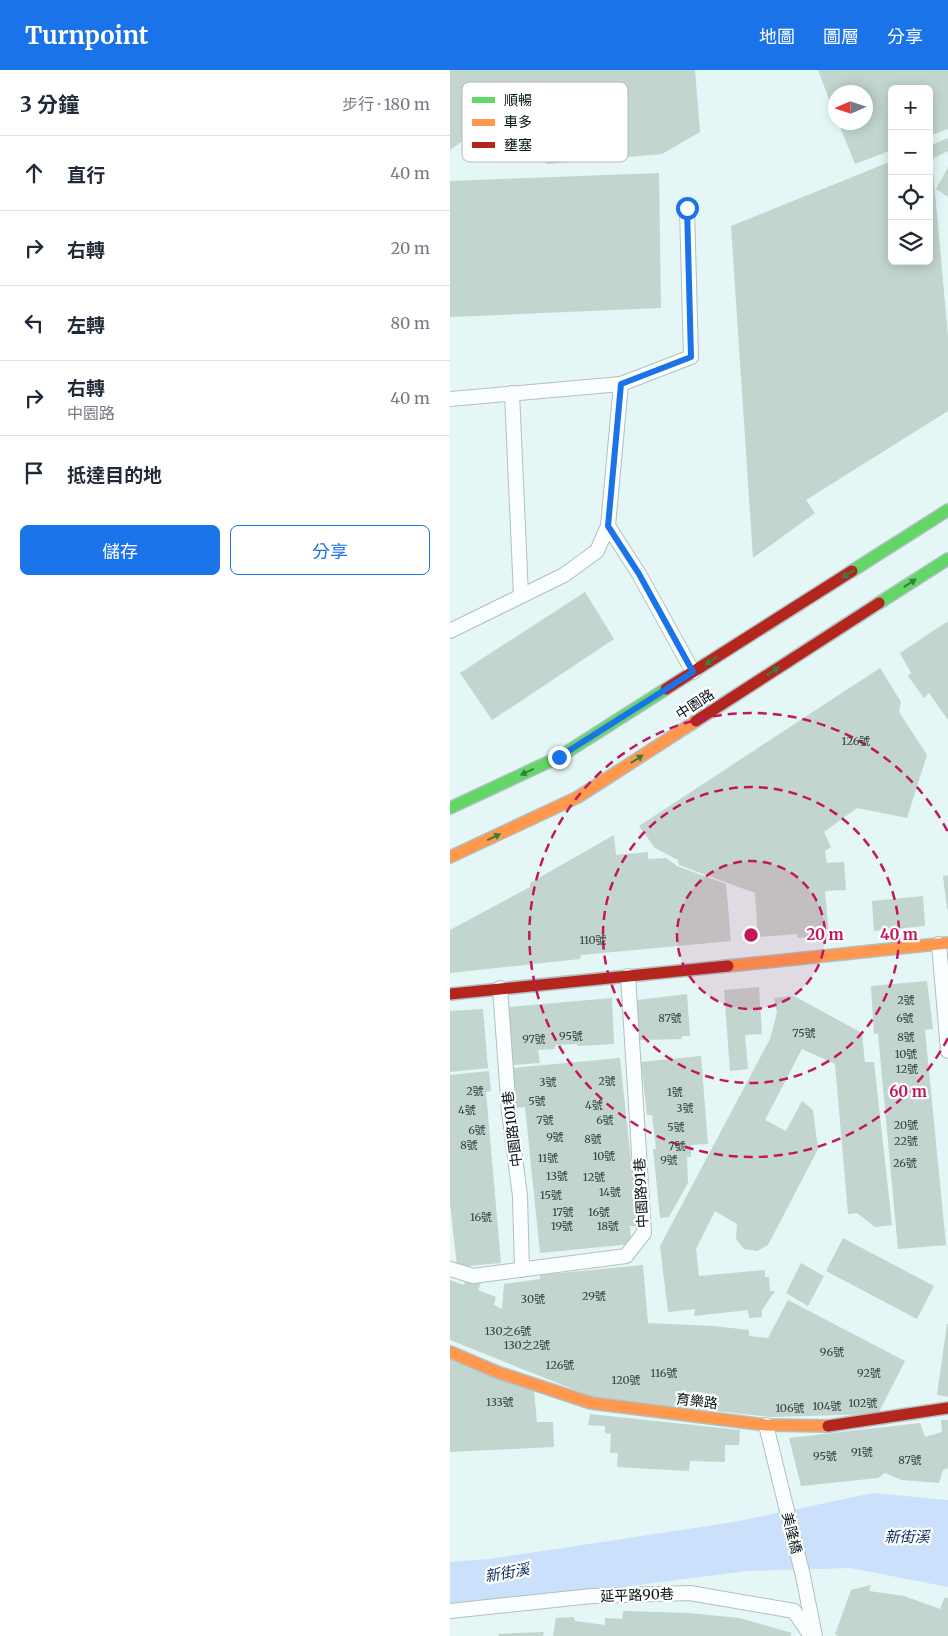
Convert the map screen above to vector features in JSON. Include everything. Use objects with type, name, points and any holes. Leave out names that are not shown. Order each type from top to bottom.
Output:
[{"type":"main road","name":"中園路","points":[[450,808],[559,757],[948,510]]},
{"type":"main road","name":"中園路","points":[[450,858],[578,797],[948,559]]},
{"type":"main road","points":[[450,994],[943,944]]},
{"type":"main road","name":"育樂路","points":[[450,1352],[498,1372],[592,1404],[766,1425],[837,1426],[948,1408]]},
{"type":"lane","points":[[450,398],[621,384],[691,357],[687,208]]},
{"type":"lane","points":[[450,631],[564,575],[596,551],[608,526],[621,384]]},
{"type":"lane","points":[[512,393],[521,596]]},
{"type":"lane","points":[[608,526],[639,574],[693,672]]},
{"type":"lane","points":[[943,944],[948,1051]]},
{"type":"lane","name":"中園路91巷","points":[[450,1269],[473,1276],[626,1256],[644,1233],[628,976]]},
{"type":"lane","name":"中園路101巷","points":[[500,988],[509,1112],[520,1196],[522,1270]]},
{"type":"lane","name":"美隆橋","points":[[766,1425],[803,1576],[813,1636]]},
{"type":"lane","name":"延平路90巷","points":[[450,1611],[592,1596],[690,1593],[794,1611],[813,1636]]},
{"type":"water","name":"新街溪","points":[[873,1493],[948,1500],[948,1587],[851,1568],[747,1571],[450,1609],[450,1562],[489,1559],[734,1522]]},
{"type":"building","points":[[450,70],[695,70],[700,132],[662,154],[628,157],[628,82],[462,82],[462,141],[450,150]]},
{"type":"building","points":[[818,70],[948,70],[948,129],[933,135],[933,85],[888,85],[888,152],[855,164],[841,130],[873,130],[873,85],[828,85],[828,96]]},
{"type":"building","points":[[948,138],[948,151],[933,158],[933,144]]},
{"type":"building","points":[[544,162],[570,162],[547,164]]},
{"type":"building","points":[[888,163],[888,265],[933,265],[933,170],[948,336],[948,411],[806,500],[815,513],[753,558],[731,226]]},
{"type":"building","points":[[948,167],[948,197],[936,189]]},
{"type":"building","points":[[659,173],[661,308],[450,317],[450,181]]},
{"type":"building","points":[[585,592],[614,639],[492,720],[460,673]]},
{"type":"building","points":[[948,621],[948,720],[929,693],[924,698],[908,676],[911,673],[900,653]]},
{"type":"building","points":[[880,668],[901,702],[899,712],[927,755],[907,818],[857,808],[824,832],[831,847],[825,851],[827,863],[844,862],[846,890],[825,891],[829,936],[797,938],[797,934],[758,937],[755,893],[679,865],[678,860],[655,848],[639,826]]},
{"type":"building","points":[[614,835],[616,855],[648,852],[648,859],[666,858],[677,866],[726,884],[731,941],[581,955],[580,959],[450,973],[450,930],[530,887],[530,883]]},
{"type":"building","points":[[948,875],[948,909],[947,909],[943,876]]},
{"type":"building","points":[[923,896],[925,926],[874,931],[872,901]]},
{"type":"building","points":[[927,981],[933,1029],[925,1030],[946,1245],[898,1249],[878,1034],[874,1034],[871,986]]},
{"type":"building","points":[[759,987],[762,1034],[745,1035],[748,1069],[730,1071],[724,990]]},
{"type":"building","points":[[687,994],[690,1036],[682,1036],[682,1039],[640,1040],[637,1000]]},
{"type":"building","points":[[794,996],[862,1033],[865,1062],[874,1062],[892,1225],[875,1227],[857,1213],[848,1214],[835,1064],[802,1049],[765,1120],[786,1131],[802,1101],[813,1110],[818,1149],[768,1245],[757,1251],[744,1249],[736,1239],[737,1224],[715,1211],[696,1249],[699,1276],[765,1270],[765,1277],[769,1277],[770,1291],[775,1291],[762,1310],[762,1317],[749,1318],[748,1310],[694,1316],[695,1309],[668,1312],[660,1246],[770,1039],[777,1013],[774,998]]},
{"type":"building","points":[[612,998],[614,1044],[556,1045],[554,1049],[538,1050],[540,1063],[513,1065],[508,1007]]},
{"type":"building","points":[[483,1009],[488,1068],[450,1072],[450,1011]]},
{"type":"building","points":[[701,1056],[708,1144],[691,1145],[691,1157],[687,1157],[688,1183],[669,1217],[660,1218],[653,1149],[656,1149],[652,1115],[647,1115],[641,1062]]},
{"type":"building","points":[[620,1058],[638,1226],[630,1226],[631,1244],[540,1253],[525,1107],[516,1108],[512,1068]]},
{"type":"building","points":[[489,1071],[491,1091],[486,1092],[501,1263],[457,1267],[450,1203],[450,1075]]},
{"type":"building","points":[[843,1238],[934,1286],[917,1319],[826,1271]]},
{"type":"building","points":[[801,1263],[824,1276],[808,1306],[786,1293]]},
{"type":"building","points":[[643,1265],[648,1323],[714,1326],[749,1330],[749,1336],[768,1338],[788,1300],[905,1361],[878,1414],[771,1417],[595,1398],[450,1340],[450,1280],[464,1285],[466,1278],[481,1283],[478,1290],[496,1297],[494,1305],[502,1309],[504,1284],[540,1279],[540,1275]]},
{"type":"building","points":[[948,1324],[948,1397],[937,1395]]},
{"type":"building","points":[[450,1359],[534,1391],[537,1422],[553,1422],[554,1447],[450,1452]]},
{"type":"building","points":[[590,1414],[740,1430],[739,1445],[725,1445],[725,1462],[690,1461],[689,1471],[617,1467],[618,1453],[610,1453],[611,1434],[605,1433],[605,1426],[588,1425]]},
{"type":"building","points":[[941,1420],[948,1420],[948,1468],[943,1470],[939,1483],[902,1480],[885,1473],[878,1478],[801,1486],[789,1438],[920,1423],[925,1437],[942,1432]]},
{"type":"building","points":[[871,1585],[869,1591],[904,1596],[940,1609],[945,1597],[948,1598],[948,1636],[838,1636],[835,1634],[851,1590]]},
{"type":"building","points":[[623,1611],[689,1613],[739,1618],[792,1633],[790,1636],[553,1636],[556,1618],[574,1617],[575,1621],[605,1625],[605,1618],[622,1619]]},
{"type":"building","points":[[544,1632],[543,1636],[499,1636],[498,1634]]},
{"type":"traffic: fast","points":[[852,571],[948,510]]},
{"type":"traffic: fast","points":[[879,603],[948,559]]},
{"type":"traffic: fast","points":[[450,808],[559,757],[666,689]]},
{"type":"traffic: slow","points":[[450,857],[578,797],[696,721]]},
{"type":"traffic: slow","points":[[728,966],[948,943]]},
{"type":"traffic: slow","points":[[450,1352],[497,1372],[591,1403],[766,1425],[828,1426]]},
{"type":"traffic: jam","points":[[666,689],[852,571]]},
{"type":"traffic: jam","points":[[696,721],[879,603]]},
{"type":"traffic: jam","points":[[450,994],[728,966]]},
{"type":"traffic: jam","points":[[828,1426],[948,1408]]},
{"type":"route","points":[[559,757],[693,672],[639,574],[608,526],[621,384],[691,357],[687,208]]}]
